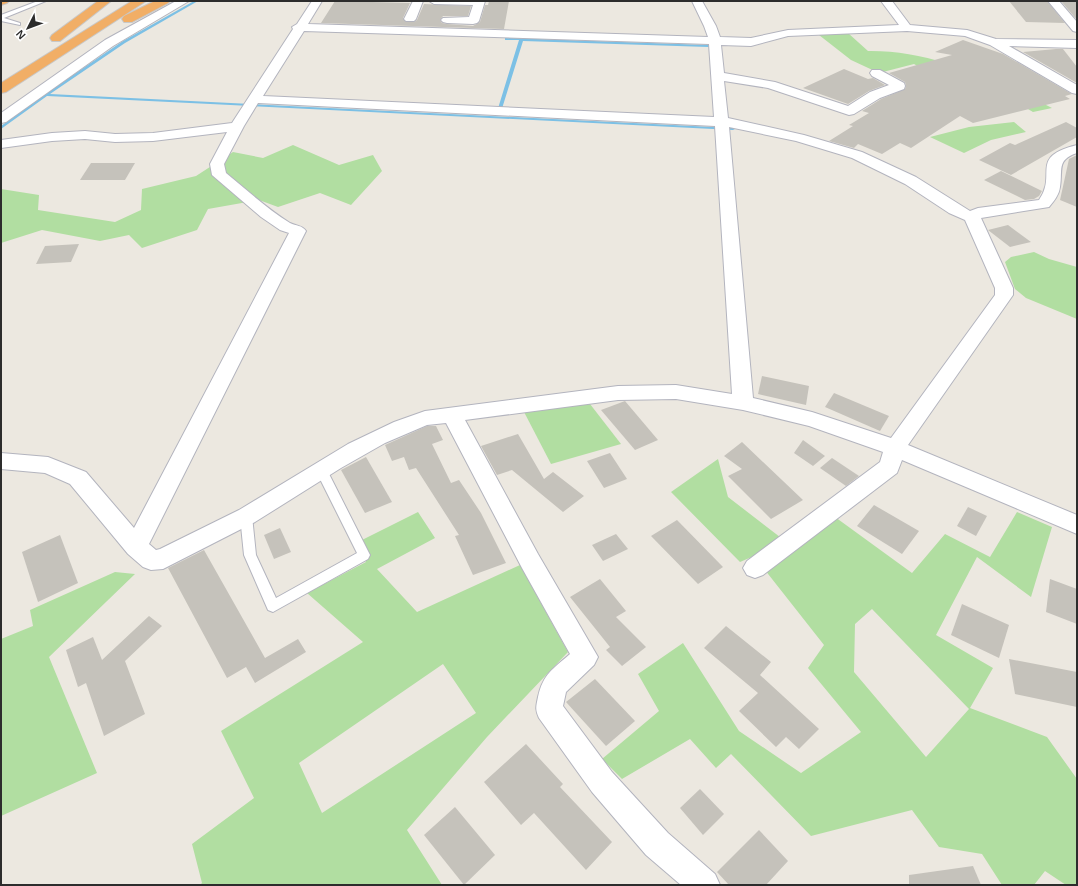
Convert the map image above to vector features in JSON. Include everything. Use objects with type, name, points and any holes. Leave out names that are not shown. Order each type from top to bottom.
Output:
[{"type":"highway","points":[[48,43],[105,1]]},
{"type":"highway","points":[[37,52],[82,29],[129,1]]},
{"type":"highway","points":[[1,89],[140,1]]},
{"type":"highway","points":[[51,58],[164,1]]},
{"type":"street","points":[[1,119],[109,43],[184,1]]},
{"type":"street","points":[[136,547],[298,231],[286,227],[267,214],[219,175],[217,164],[250,104],[316,1]]},
{"type":"street","points":[[418,1],[406,19],[473,21],[479,2],[434,1]]},
{"type":"street","points":[[697,1],[710,26],[715,41],[743,403]]},
{"type":"street","points":[[886,1],[907,28]]},
{"type":"street","points":[[1053,1],[1077,29]]},
{"type":"street","points":[[306,16],[322,16]]},
{"type":"street","points":[[298,28],[751,42],[788,33],[907,28],[944,30],[960,32],[994,42],[1077,90]]},
{"type":"street","points":[[994,42],[1077,44]]},
{"type":"street","points":[[717,76],[770,85],[849,111],[875,95],[899,86],[876,73]]},
{"type":"street","points":[[250,104],[507,112],[708,122],[721,126],[813,141],[846,151],[904,177],[930,192],[961,214],[972,217],[978,213],[1044,204],[1051,198],[1055,159],[1060,154],[1077,149]]},
{"type":"street","points":[[1,144],[52,137],[85,135],[115,138],[153,137],[237,126]]},
{"type":"street","points":[[755,568],[890,467],[895,448],[1004,295],[1001,281],[972,217]]},
{"type":"street","points":[[1,461],[48,465],[78,478],[136,547],[151,560],[163,559],[246,516],[321,468],[398,426],[425,418],[618,393],[676,392],[743,403],[812,419],[895,448],[1077,525]]},
{"type":"street","points":[[452,414],[530,561],[585,656],[554,686],[549,709],[602,782],[622,805],[657,844],[704,885]]},
{"type":"lane","points":[[1,18],[43,1]]},
{"type":"lane","points":[[1,18],[18,24]]},
{"type":"lane","points":[[246,516],[250,555],[273,606],[364,555],[321,468]]},
{"type":"green space","points":[[848,33],[868,51],[892,52],[940,61],[986,77],[1052,108],[1033,112],[1004,95],[968,94],[914,64],[879,73],[851,60],[819,35]]},
{"type":"green space","points":[[1014,122],[1026,132],[991,140],[964,153],[930,137],[969,127]]},
{"type":"green space","points":[[293,145],[339,165],[373,155],[382,171],[351,205],[320,193],[278,207],[259,200],[208,209],[197,230],[142,248],[129,235],[100,241],[42,230],[1,243],[1,189],[39,195],[38,210],[115,222],[141,210],[142,189],[196,176],[233,152],[263,158]]},
{"type":"green space","points":[[1034,252],[1049,259],[1077,267],[1077,319],[1026,298],[1015,289],[1005,262],[1011,257]]},
{"type":"green space","points":[[590,404],[621,444],[551,464],[523,410]]},
{"type":"green space","points":[[718,459],[728,497],[793,547],[835,517],[912,573],[945,534],[990,557],[1017,512],[1052,527],[1031,597],[977,557],[936,635],[993,668],[970,708],[1047,737],[1077,779],[1077,885],[1066,885],[1045,871],[1034,885],[1002,885],[982,854],[939,847],[912,810],[811,836],[731,754],[716,768],[690,739],[622,779],[602,759],[659,711],[638,674],[683,643],[739,731],[801,773],[861,732],[808,668],[824,645],[754,556],[740,562],[671,492]],"holes":[[[872,609],[969,709],[926,757],[854,672],[855,624]]]},
{"type":"green space","points":[[418,512],[435,538],[377,569],[417,612],[520,565],[568,652],[487,737],[407,830],[442,885],[200,885],[202,883],[192,844],[254,798],[221,731],[363,642],[307,593],[366,562],[356,543]],"holes":[[[443,664],[476,713],[322,813],[299,763]]]},
{"type":"green space","points":[[115,572],[135,574],[49,657],[97,773],[1,816],[1,639],[33,626],[30,610]]},
{"type":"building","points":[[335,1],[410,3],[403,18],[406,22],[414,22],[417,20],[424,4],[471,6],[468,16],[443,16],[440,20],[442,23],[447,24],[473,26],[480,22],[485,5],[488,5],[489,1],[509,1],[504,29],[321,23]]},
{"type":"building","points":[[1009,1],[1047,1],[1065,23],[1026,22]]},
{"type":"building","points":[[1061,1],[1077,1],[1077,20]]},
{"type":"building","points":[[963,40],[1003,54],[1072,94],[1065,96],[1070,99],[973,123],[960,116],[911,148],[900,143],[882,154],[858,144],[854,148],[829,141],[853,126],[849,125],[869,113],[862,111],[881,99],[905,89],[905,82],[889,73],[952,55],[935,52]]},
{"type":"building","points":[[1063,49],[1077,67],[1077,83],[1023,52]]},
{"type":"building","points":[[844,69],[868,79],[873,78],[885,85],[869,91],[848,104],[803,88]]},
{"type":"building","points":[[1066,122],[1077,128],[1077,137],[1011,175],[979,160],[1010,143],[1015,145]]},
{"type":"building","points":[[1077,155],[1077,207],[1060,200],[1069,159]]},
{"type":"building","points":[[91,163],[135,163],[125,180],[80,180]]},
{"type":"building","points":[[1001,171],[1042,191],[1039,196],[1034,199],[1025,200],[984,180]]},
{"type":"building","points":[[1008,225],[1031,242],[1010,247],[988,230]]},
{"type":"building","points":[[79,244],[71,262],[36,264],[45,246]]},
{"type":"building","points":[[762,376],[809,386],[806,405],[758,394]]},
{"type":"building","points":[[834,393],[889,416],[880,431],[825,407]]},
{"type":"building","points":[[625,401],[658,440],[635,450],[601,410]]},
{"type":"building","points":[[427,426],[436,426],[443,440],[432,444],[451,483],[459,480],[481,513],[506,563],[473,575],[455,536],[459,535],[416,468],[409,470],[404,457],[392,461],[385,445]]},
{"type":"building","points":[[518,434],[544,479],[553,472],[584,496],[563,512],[512,470],[497,475],[481,446]]},
{"type":"building","points":[[803,440],[825,456],[813,466],[794,453]]},
{"type":"building","points":[[742,442],[803,500],[771,519],[728,476],[742,469],[724,456]]},
{"type":"building","points":[[610,453],[627,479],[604,488],[587,461]]},
{"type":"building","points":[[366,457],[392,502],[365,513],[341,470]]},
{"type":"building","points":[[832,458],[859,476],[846,486],[820,468]]},
{"type":"building","points":[[874,505],[919,531],[902,554],[857,526]]},
{"type":"building","points":[[968,507],[987,516],[976,536],[957,526]]},
{"type":"building","points":[[677,520],[723,567],[698,584],[651,536]]},
{"type":"building","points":[[280,528],[291,552],[274,559],[264,535]]},
{"type":"building","points":[[616,534],[628,549],[603,561],[592,545]]},
{"type":"building","points":[[60,535],[78,583],[38,602],[22,552]]},
{"type":"building","points":[[204,550],[265,658],[298,639],[306,652],[255,683],[246,667],[227,678],[168,568]]},
{"type":"building","points":[[600,579],[626,611],[616,617],[646,647],[622,666],[606,650],[610,647],[570,597]]},
{"type":"building","points":[[1050,579],[1077,589],[1077,624],[1046,612]]},
{"type":"building","points":[[962,604],[1009,625],[999,658],[951,635]]},
{"type":"building","points":[[149,616],[162,626],[125,661],[145,714],[104,736],[86,683],[78,687],[66,650],[93,637],[102,660]]},
{"type":"building","points":[[726,626],[771,662],[760,675],[819,729],[799,749],[786,737],[776,747],[739,711],[758,693],[704,648]]},
{"type":"building","points":[[1009,659],[1077,672],[1077,707],[1015,694]]},
{"type":"building","points":[[595,679],[635,721],[606,746],[566,702]]},
{"type":"building","points":[[526,744],[563,784],[560,787],[612,842],[586,870],[534,813],[521,825],[484,782]]},
{"type":"building","points":[[700,789],[724,814],[703,835],[680,808]]},
{"type":"building","points":[[455,807],[495,855],[464,885],[424,835]]},
{"type":"building","points":[[759,830],[788,861],[766,885],[729,885],[717,872]]},
{"type":"building","points":[[973,866],[981,885],[909,885],[909,875]]},
{"type":"waterway","points":[[46,95],[124,42],[196,1]]},
{"type":"waterway","points":[[506,39],[708,46]]},
{"type":"waterway","points":[[498,115],[521,40]]},
{"type":"waterway","points":[[1,128],[46,95]]},
{"type":"waterway","points":[[46,95],[733,129]]}]
